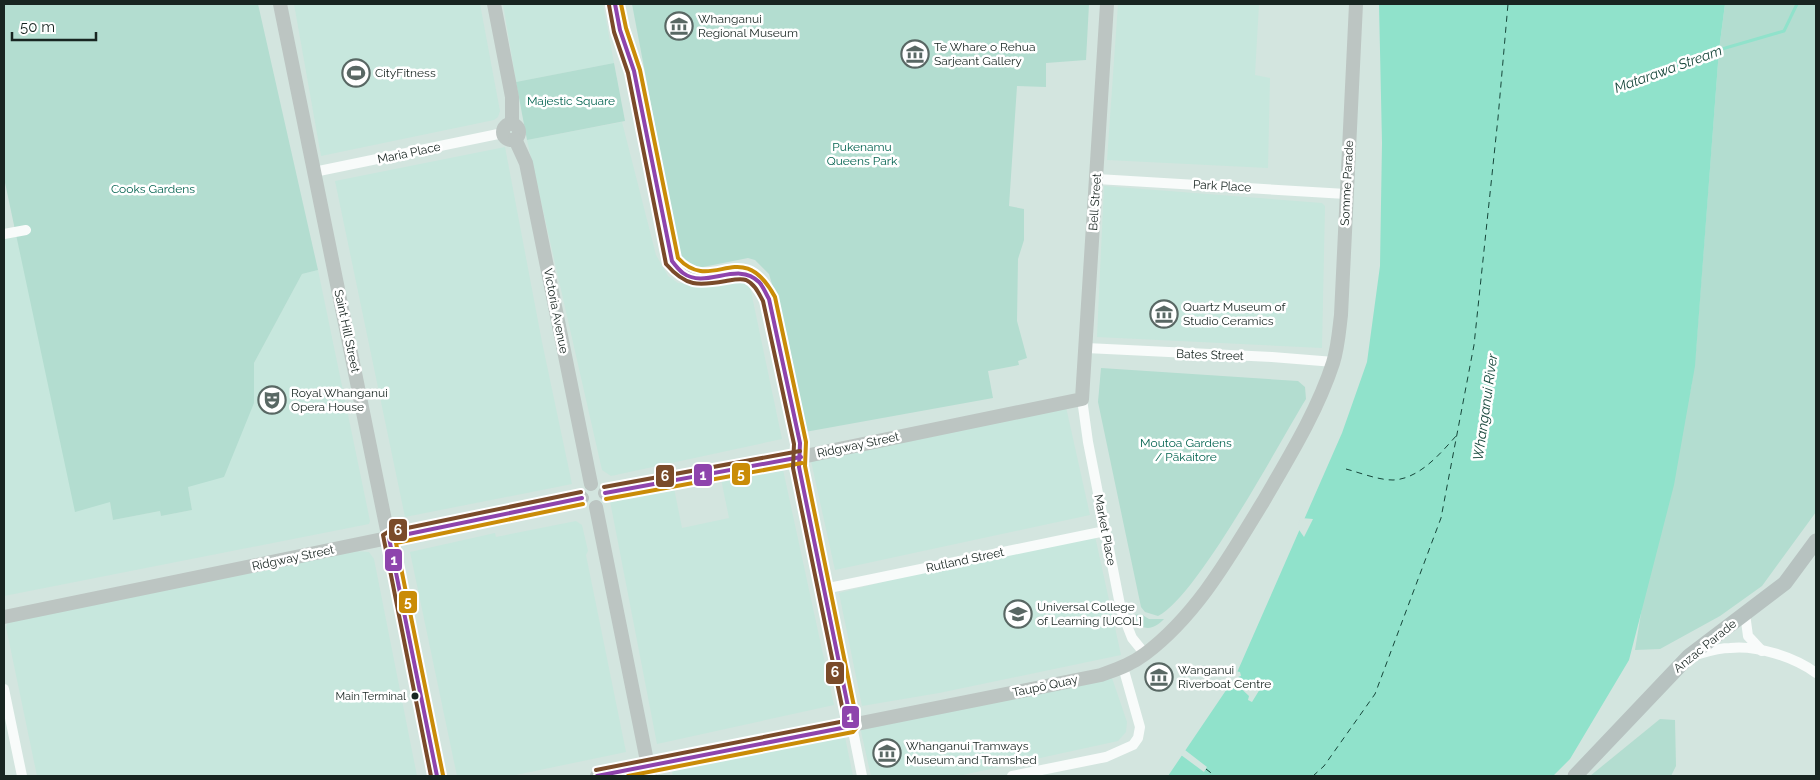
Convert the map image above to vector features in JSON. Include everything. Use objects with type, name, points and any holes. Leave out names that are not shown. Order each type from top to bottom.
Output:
[{"type":"main road","name":"Anzac Parade","points":[[1575,776],[1689,656],[1785,583],[1816,541]]},
{"type":"street","name":"Saint Hill Street","points":[[280,4],[437,776]]},
{"type":"street","name":"Victoria Avenue","points":[[494,4],[512,97],[510,132],[526,163],[591,484]]},
{"type":"street","points":[[615,4],[620,30],[634,71],[669,250],[678,269],[690,276],[701,278],[742,272],[752,274],[765,289],[776,323],[800,443],[799,467],[862,776]]},
{"type":"street","name":"Bell Street","points":[[1082,400],[1107,4]]},
{"type":"street","name":"Somme Parade","points":[[1334,362],[1341,315],[1356,4]]},
{"type":"street","name":"Maria Place","points":[[314,172],[510,132]]},
{"type":"street","name":"Park Place","points":[[1097,179],[1346,194]]},
{"type":"street","points":[[4,234],[26,230]]},
{"type":"street","name":"Bates Street","points":[[1086,348],[1272,356],[1334,362]]},
{"type":"street","name":"Taupō Quay","points":[[597,776],[649,771],[852,726],[1101,675],[1123,667],[1145,654],[1199,600],[1236,545],[1306,426],[1320,400],[1334,362]]},
{"type":"street","name":"Ridgway Street","points":[[605,493],[800,457],[1082,400]]},
{"type":"street","name":"Market Place","points":[[1082,400],[1124,618],[1132,638],[1145,654]]},
{"type":"street","points":[[591,484],[600,486],[605,493],[603,502],[596,508],[587,506],[582,498],[583,490],[591,484]]},
{"type":"street","name":"Ridgway Street","points":[[4,618],[582,498]]},
{"type":"street","points":[[596,508],[649,771]]},
{"type":"street","name":"Rutland Street","points":[[824,589],[1106,531]]},
{"type":"street","points":[[1745,614],[1748,636],[1762,651]]},
{"type":"street","points":[[1689,656],[1730,647],[1762,651],[1798,662],[1816,673]]},
{"type":"street","points":[[1012,776],[1106,757],[1133,745],[1138,738],[1140,727],[1123,667]]},
{"type":"street","points":[[4,688],[22,776]]},
{"type":"shaded area","points":[[294,4],[480,4],[500,111],[498,117],[494,120],[321,156]]},
{"type":"shaded area","points":[[503,4],[603,4],[614,63],[516,82]]},
{"type":"shaded area","points":[[1118,4],[1259,4],[1255,75],[1270,78],[1268,168],[1107,160]]},
{"type":"shaded area","points":[[622,122],[656,255],[668,276],[678,283],[712,286],[748,277],[782,439],[611,476],[602,470],[527,140]]},
{"type":"shaded area","points":[[505,147],[542,342],[572,484],[405,517],[335,181]]},
{"type":"shaded area","points":[[1104,186],[1322,203],[1325,206],[1322,348],[1097,337]]},
{"type":"shaded area","points":[[16,235],[110,502],[113,520],[160,511],[161,516],[192,510],[188,487],[254,403],[254,363],[302,274],[318,270],[370,521],[369,524],[4,596],[4,238]]},
{"type":"shaded area","points":[[1066,407],[1090,515],[835,570],[811,461]]},
{"type":"shaded area","points":[[782,465],[834,705],[657,744],[610,501],[674,488],[682,528],[729,518],[721,479]]},
{"type":"shaded area","points":[[576,521],[582,525],[588,551],[586,555],[626,752],[511,776],[457,776],[410,552],[495,533],[496,537]]},
{"type":"shaded area","name":"Universal College of Learning [UCOL]","points":[[1095,536],[1121,655],[939,693],[862,706],[839,593],[914,574]]},
{"type":"shaded area","points":[[356,551],[369,552],[374,559],[417,776],[37,776],[6,627],[8,622]]},
{"type":"shaded area","points":[[1111,675],[1127,722],[1126,732],[1118,741],[958,776],[871,776],[860,727]]},
{"type":"shaded area","points":[[844,732],[853,776],[673,776],[671,768]]},
{"type":"green space","name":"Cooks Gardens","points":[[4,4],[258,4],[318,270],[302,274],[254,363],[254,403],[224,477],[188,487],[192,510],[161,516],[160,511],[113,520],[110,502],[75,512],[4,178]]},
{"type":"green space","name":"Pukenamu Queens Park","points":[[632,4],[1089,4],[1086,60],[1046,63],[1046,87],[1017,86],[1009,206],[1024,209],[1024,240],[1018,259],[1017,321],[1027,358],[1018,361],[1019,365],[988,371],[993,398],[805,432],[788,338],[769,274],[755,260],[748,258],[698,268],[686,264],[679,252]]},
{"type":"green space","points":[[1725,4],[1816,4],[1816,512],[1762,586],[1720,616],[1660,649],[1635,650],[1648,570],[1691,388],[1696,349],[1719,50]]},
{"type":"green space","name":"Majestic Square","points":[[614,63],[625,121],[527,140],[516,82]]},
{"type":"green space","name":"Moutoa Gardens / Pākaitore","points":[[1101,368],[1298,381],[1305,387],[1306,399],[1215,551],[1174,603],[1158,616],[1145,612],[1141,607],[1098,402]]},
{"type":"green space","points":[[1141,614],[1149,619],[1164,619],[1156,626],[1147,628],[1137,621],[1134,615]]},
{"type":"green space","points":[[1660,719],[1675,720],[1676,766],[1671,776],[1590,776]]},
{"type":"water","name":"Whanganui River","points":[[1379,4],[1725,4],[1719,50],[1695,366],[1674,485],[1629,660],[1570,759],[1553,776],[1168,776],[1235,677],[1342,433],[1367,362],[1380,266],[1382,143]]},
{"type":"pier","points":[[1301,518],[1313,519],[1304,537],[1297,527]]},
{"type":"pier","points":[[1235,671],[1240,672],[1241,676],[1238,677],[1245,685],[1260,689],[1252,702],[1248,700],[1249,696],[1231,679]]},
{"type":"pier","points":[[1185,750],[1207,767],[1204,772],[1181,755]]},
{"type":"waterway","name":"Matarawa Stream","points":[[1715,51],[1784,31],[1797,4]]},
{"type":"ferry route","points":[[1313,776],[1324,766],[1375,694],[1441,518],[1474,345],[1508,4]]},
{"type":"ferry route","points":[[1346,469],[1381,479],[1403,479],[1428,464],[1456,436]]},
{"type":"ferry route","points":[[1206,769],[1215,776]]},
{"type":"transit line","name":"1","points":[[597,776],[852,726],[799,467],[800,443],[769,299],[759,282],[750,276],[731,274],[711,278],[692,277],[682,272],[672,261],[634,71],[620,30],[615,4]]},
{"type":"transit line","name":"5","points":[[621,4],[626,28],[640,70],[678,258],[691,268],[703,271],[739,267],[750,270],[763,279],[775,297],[806,442],[805,466],[858,726],[853,732],[628,776]]},
{"type":"transit line","name":"6","points":[[596,770],[845,721],[793,468],[794,444],[763,301],[754,287],[746,280],[736,279],[708,284],[693,283],[680,277],[666,264],[628,73],[614,32],[609,5]]},
{"type":"transit line","name":"6","points":[[604,487],[800,451]]},
{"type":"transit line","name":"1","points":[[605,493],[801,457]]},
{"type":"transit line","name":"5","points":[[606,499],[802,463]]},
{"type":"transit line","name":"6","points":[[431,776],[383,535],[388,532],[581,492]]},
{"type":"transit line","name":"1","points":[[437,776],[389,538],[582,498]]},
{"type":"transit line","name":"5","points":[[443,775],[396,543],[583,504]]},
{"type":"place","name":"Whanganui Regional Museum","points":[[679,26]]},
{"type":"place","name":"Te Whare o Rehua Sarjeant Gallery","points":[[915,54]]},
{"type":"place","name":"CityFitness","points":[[356,73]]},
{"type":"place","name":"Quartz Museum of Studio Ceramics","points":[[1164,314]]},
{"type":"place","name":"Royal Whanganui Opera House","points":[[272,400]]},
{"type":"place","name":"Universal College of Learning [UCOL]","points":[[1018,614]]},
{"type":"place","name":"Wanganui Riverboat Centre","points":[[1159,677]]},
{"type":"place","name":"Main Terminal","points":[[415,696]]},
{"type":"place","name":"Whanganui Tramways Museum and Tramshed","points":[[887,753]]}]
